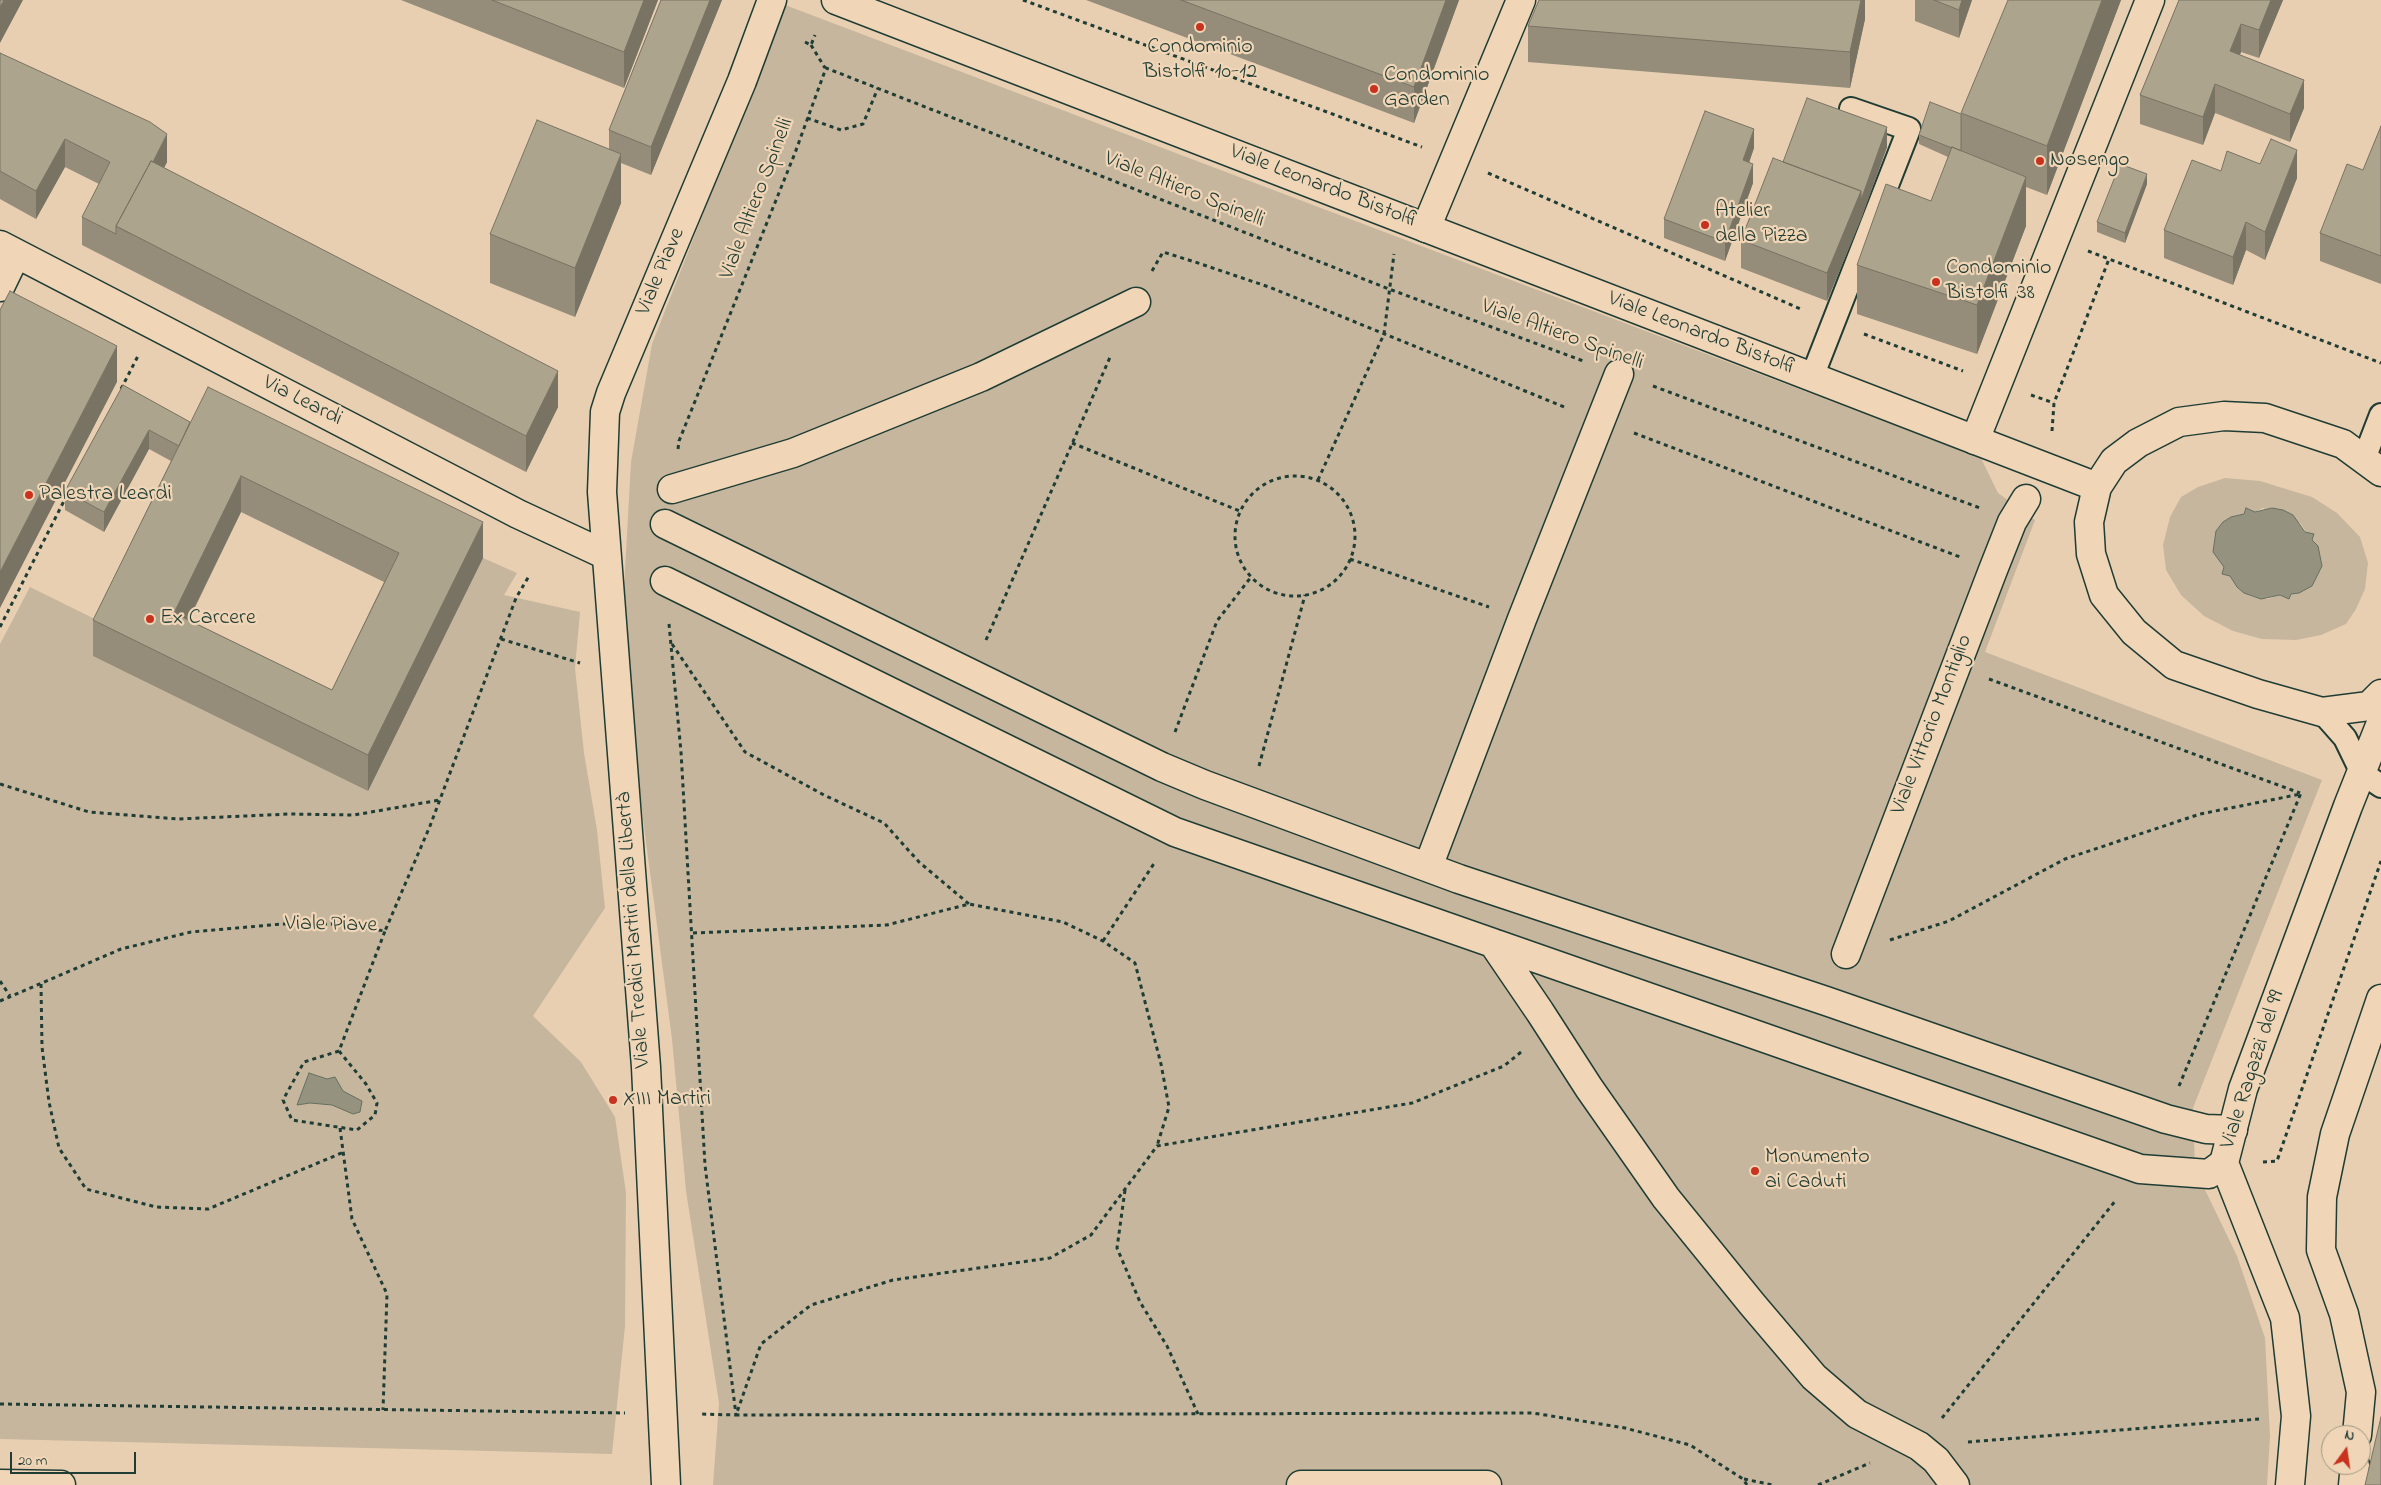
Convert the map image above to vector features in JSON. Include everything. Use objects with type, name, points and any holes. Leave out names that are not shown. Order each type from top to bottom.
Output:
[{"type":"street","name":"Viale Piave","points":[[606,555],[602,492],[608,402],[742,81],[772,0]]},
{"type":"street","name":"Viale Leonardo Bistolfi","points":[[836,0],[2097,487]]},
{"type":"street","points":[[1426,228],[1522,0]]},
{"type":"street","points":[[1975,440],[2150,0]]},
{"type":"street","name":"Via Leardi","points":[[8,250],[518,514],[606,555]]},
{"type":"street","points":[[0,287],[8,250]]},
{"type":"street","points":[[672,489],[793,453],[963,384],[1136,302]]},
{"type":"street","points":[[1428,867],[1522,619],[1619,374]]},
{"type":"street","points":[[2372,466],[2343,444],[2265,418],[2224,416],[2179,422],[2138,443],[2114,461],[2097,487],[2089,522],[2091,554],[2104,595],[2134,632],[2174,665],[2258,694],[2322,712],[2369,706],[2381,694]]},
{"type":"street","name":"Viale Vittorio Montiglio","points":[[1846,954],[2012,522],[2026,500]]},
{"type":"street","points":[[665,524],[1162,767],[1205,785],[1428,867],[1826,1001],[2166,1119],[2206,1129],[2233,1130]]},
{"type":"street","name":"Viale Tredici Martiri della Libertà","points":[[606,555],[646,1067],[666,1485]]},
{"type":"street","points":[[666,580],[1175,832],[2140,1169],[2209,1174],[2224,1163]]},
{"type":"street","name":"Viale Ragazzi del 99","points":[[2290,1485],[2296,1416],[2285,1318],[2224,1163],[2243,1089],[2375,758]]},
{"type":"street","points":[[1493,943],[1550,1026],[1589,1088],[1666,1198],[1814,1377],[1857,1414],[1919,1446],[1936,1460],[1955,1485]]},
{"type":"street","points":[[2358,1425],[2361,1392],[2344,1314],[2321,1250],[2322,1197],[2335,1134],[2381,999]]},
{"type":"street","points":[[0,1484],[61,1485]]},
{"type":"street","points":[[1301,1485],[1487,1485]]},
{"type":"lane","name":"Viale Leonardo Bistolfi","points":[[1812,377],[1909,129],[1850,109]]},
{"type":"lane","points":[[2372,466],[2381,415]]},
{"type":"lane","points":[[2322,712],[2345,738],[2375,758]]},
{"type":"path","points":[[1023,0],[1427,149]]},
{"type":"path","points":[[811,45],[815,35]]},
{"type":"path","points":[[805,42],[811,45],[826,68]]},
{"type":"path","name":"Viale Altiero Spinelli","points":[[672,489],[679,441],[826,68],[1389,289],[1954,497]]},
{"type":"path","points":[[807,118],[841,130],[864,124],[878,88]]},
{"type":"path","points":[[1480,170],[1811,314]]},
{"type":"path","points":[[971,673],[1072,443],[1136,302],[1162,252],[1269,288],[1601,420],[1993,570]]},
{"type":"path","points":[[1318,480],[1384,334],[1394,254]]},
{"type":"path","points":[[2052,431],[2054,403],[2109,259],[2381,363]]},
{"type":"path","points":[[118,396],[154,325]]},
{"type":"path","points":[[1857,332],[1966,372]]},
{"type":"path","points":[[2028,394],[2054,403]]},
{"type":"path","points":[[1072,443],[1240,511]]},
{"type":"path","points":[[1300,476],[1318,480],[1334,490],[1347,505],[1354,522],[1355,542],[1350,559],[1339,576],[1324,589],[1305,595],[1285,595],[1266,589],[1251,577],[1240,562],[1235,545],[1235,528],[1240,511],[1250,495],[1264,483],[1282,477],[1300,476]]},
{"type":"path","points":[[0,627],[68,494]]},
{"type":"path","points":[[1350,559],[1522,619]]},
{"type":"path","name":"Viale Piave","points":[[0,1001],[121,949],[191,932],[282,924],[327,924],[385,931],[440,800],[516,598],[529,576]]},
{"type":"path","points":[[1162,767],[1217,621],[1251,577]]},
{"type":"path","points":[[666,580],[681,752],[705,1165],[736,1415]]},
{"type":"path","points":[[1250,801],[1305,595]]},
{"type":"path","points":[[501,639],[583,664]]},
{"type":"path","points":[[671,644],[745,752],[824,795],[884,823],[919,862],[969,904]]},
{"type":"path","points":[[1955,667],[2301,793]]},
{"type":"path","points":[[0,784],[89,812],[178,819],[290,814],[354,815],[440,800]]},
{"type":"path","points":[[1846,954],[1949,922],[2065,859],[2200,814],[2301,793]]},
{"type":"path","points":[[2166,1119],[2301,793]]},
{"type":"path","points":[[1103,941],[1175,832]]},
{"type":"path","points":[[2224,1163],[2277,1161],[2381,861]]},
{"type":"path","points":[[692,933],[887,925],[969,904],[1063,922],[1103,941],[1136,963],[1161,1064],[1169,1107],[1157,1146],[1091,1235],[1050,1258],[893,1280],[811,1305],[761,1344],[736,1415]]},
{"type":"path","points":[[339,1052],[385,931]]},
{"type":"path","points":[[0,980],[10,996]]},
{"type":"path","points":[[41,984],[42,1047],[49,1102],[59,1148],[86,1189],[156,1207],[208,1209],[344,1152]]},
{"type":"path","points":[[1157,1146],[1412,1103],[1504,1066],[1550,1026]]},
{"type":"path","points":[[339,1052],[366,1084],[377,1103],[375,1115],[356,1130],[292,1120],[283,1100],[304,1062],[339,1052]]},
{"type":"path","points":[[340,1128],[352,1219],[387,1294],[383,1410]]},
{"type":"path","points":[[1919,1446],[2140,1169]]},
{"type":"path","points":[[1125,1189],[1117,1248],[1140,1302],[1167,1346],[1198,1414]]},
{"type":"path","points":[[0,1404],[736,1415],[1532,1414],[1625,1428],[1690,1445],[1743,1479],[1773,1485]]},
{"type":"path","points":[[1818,1485],[1873,1461],[1919,1446],[2296,1416]]},
{"type":"path","points":[[1743,1479],[1747,1485]]},
{"type":"shaded area","points":[[785,5],[1981,458],[1998,493],[2035,520],[1985,652],[2322,780],[2193,1108],[2195,1169],[2237,1256],[2265,1338],[2270,1436],[2267,1485],[713,1485],[719,1403],[686,1191],[672,1039],[643,819],[622,624],[631,462],[652,344]]},
{"type":"shaded area","points":[[2225,478],[2260,481],[2312,497],[2337,513],[2360,537],[2368,563],[2365,589],[2356,609],[2346,624],[2321,635],[2296,640],[2262,639],[2233,631],[2204,616],[2181,595],[2166,570],[2163,545],[2170,517],[2181,497],[2198,487]],"holes":[[[2246,508],[2255,512],[2263,508],[2300,523],[2312,540],[2289,599],[2280,595],[2268,599],[2253,597],[2237,587],[2230,576],[2222,574]]]},
{"type":"shaded area","points":[[2246,508],[2255,512],[2272,508],[2283,510],[2293,515],[2305,532],[2314,534],[2312,540],[2318,546],[2322,566],[2312,586],[2299,593],[2291,594],[2289,599],[2280,595],[2261,599],[2244,593],[2237,587],[2230,576],[2222,574],[2224,567],[2213,552],[2216,531],[2223,522],[2231,517],[2244,514]]},
{"type":"shaded area","points":[[483,558],[517,573],[504,595],[580,612],[575,668],[584,753],[597,830],[605,908],[533,1016],[581,1062],[615,1117],[626,1193],[625,1326],[612,1454],[0,1439],[0,644],[30,587],[107,625],[368,791]]},
{"type":"shaded area","points":[[309,1073],[327,1079],[335,1077],[343,1091],[362,1101],[360,1112],[353,1114],[332,1105],[310,1103],[297,1105]]},
{"type":"building","points":[[492,0],[644,0],[624,52]]},
{"type":"building","points":[[661,0],[710,0],[651,147],[609,130]]},
{"type":"building","points":[[1181,0],[1446,0],[1414,87]]},
{"type":"building","points":[[1539,0],[1861,0],[1850,52],[1528,26]]},
{"type":"building","points":[[1934,0],[1962,0],[1959,10]]},
{"type":"building","points":[[2008,0],[2102,0],[2047,146],[1961,113]]},
{"type":"building","points":[[2179,0],[2271,0],[2259,30],[2241,24],[2230,51],[2304,80],[2290,114],[2215,84],[2203,117],[2140,95]]},
{"type":"building","points":[[0,53],[150,122],[167,134],[116,226],[116,234],[82,217],[110,162],[65,139],[36,191],[0,171]]},
{"type":"building","points":[[1807,98],[1887,127],[1861,200],[1861,191],[1783,162]]},
{"type":"building","points":[[1930,102],[1961,114],[1961,151],[1919,135]]},
{"type":"building","points":[[1705,111],[1754,129],[1743,160],[1753,164],[1725,242],[1664,219]]},
{"type":"building","points":[[537,120],[621,154],[575,268],[490,234]]},
{"type":"building","points":[[2381,126],[2381,256],[2320,233],[2347,164],[2363,170]]},
{"type":"building","points":[[2271,139],[2297,150],[2265,232],[2246,222],[2233,257],[2164,230],[2192,160],[2221,171],[2227,151],[2260,164]]},
{"type":"building","points":[[1952,147],[2026,177],[1977,305],[1857,265],[1886,184],[1931,201]]},
{"type":"building","points":[[1773,158],[1861,191],[1827,273],[1741,240]]},
{"type":"building","points":[[151,161],[558,371],[526,436],[116,226]]},
{"type":"building","points":[[2120,164],[2147,174],[2125,233],[2097,222]]},
{"type":"building","name":"Palestra Leardi","points":[[10,291],[117,346],[0,572],[0,310]]},
{"type":"building","points":[[123,385],[190,422],[179,446],[149,430],[104,512],[65,491]]},
{"type":"building","name":"Ex Carcere","points":[[208,387],[483,522],[368,755],[93,620]],"holes":[[[241,476],[399,553],[332,690],[174,613]]]},
{"type":"building","points":[[2381,1417],[2381,1485],[2365,1485],[2367,1475],[2371,1475],[2371,1460]]},
{"type":"place","name":"Condominio Bistolfi 10-12","points":[[1200,27]]},
{"type":"place","name":"Condominio Garden","points":[[1374,89]]},
{"type":"place","name":"Nosengo","points":[[2040,161]]},
{"type":"place","name":"Atelier della Pizza","points":[[1705,225]]},
{"type":"place","name":"Condominio Bistolfi 38","points":[[1936,282]]},
{"type":"place","name":"Palestra Leardi","points":[[29,495]]},
{"type":"place","name":"Ex Carcere","points":[[150,619]]},
{"type":"place","name":"XIII Martiri","points":[[613,1100]]},
{"type":"place","name":"Monumento ai Caduti","points":[[1755,1171]]}]
